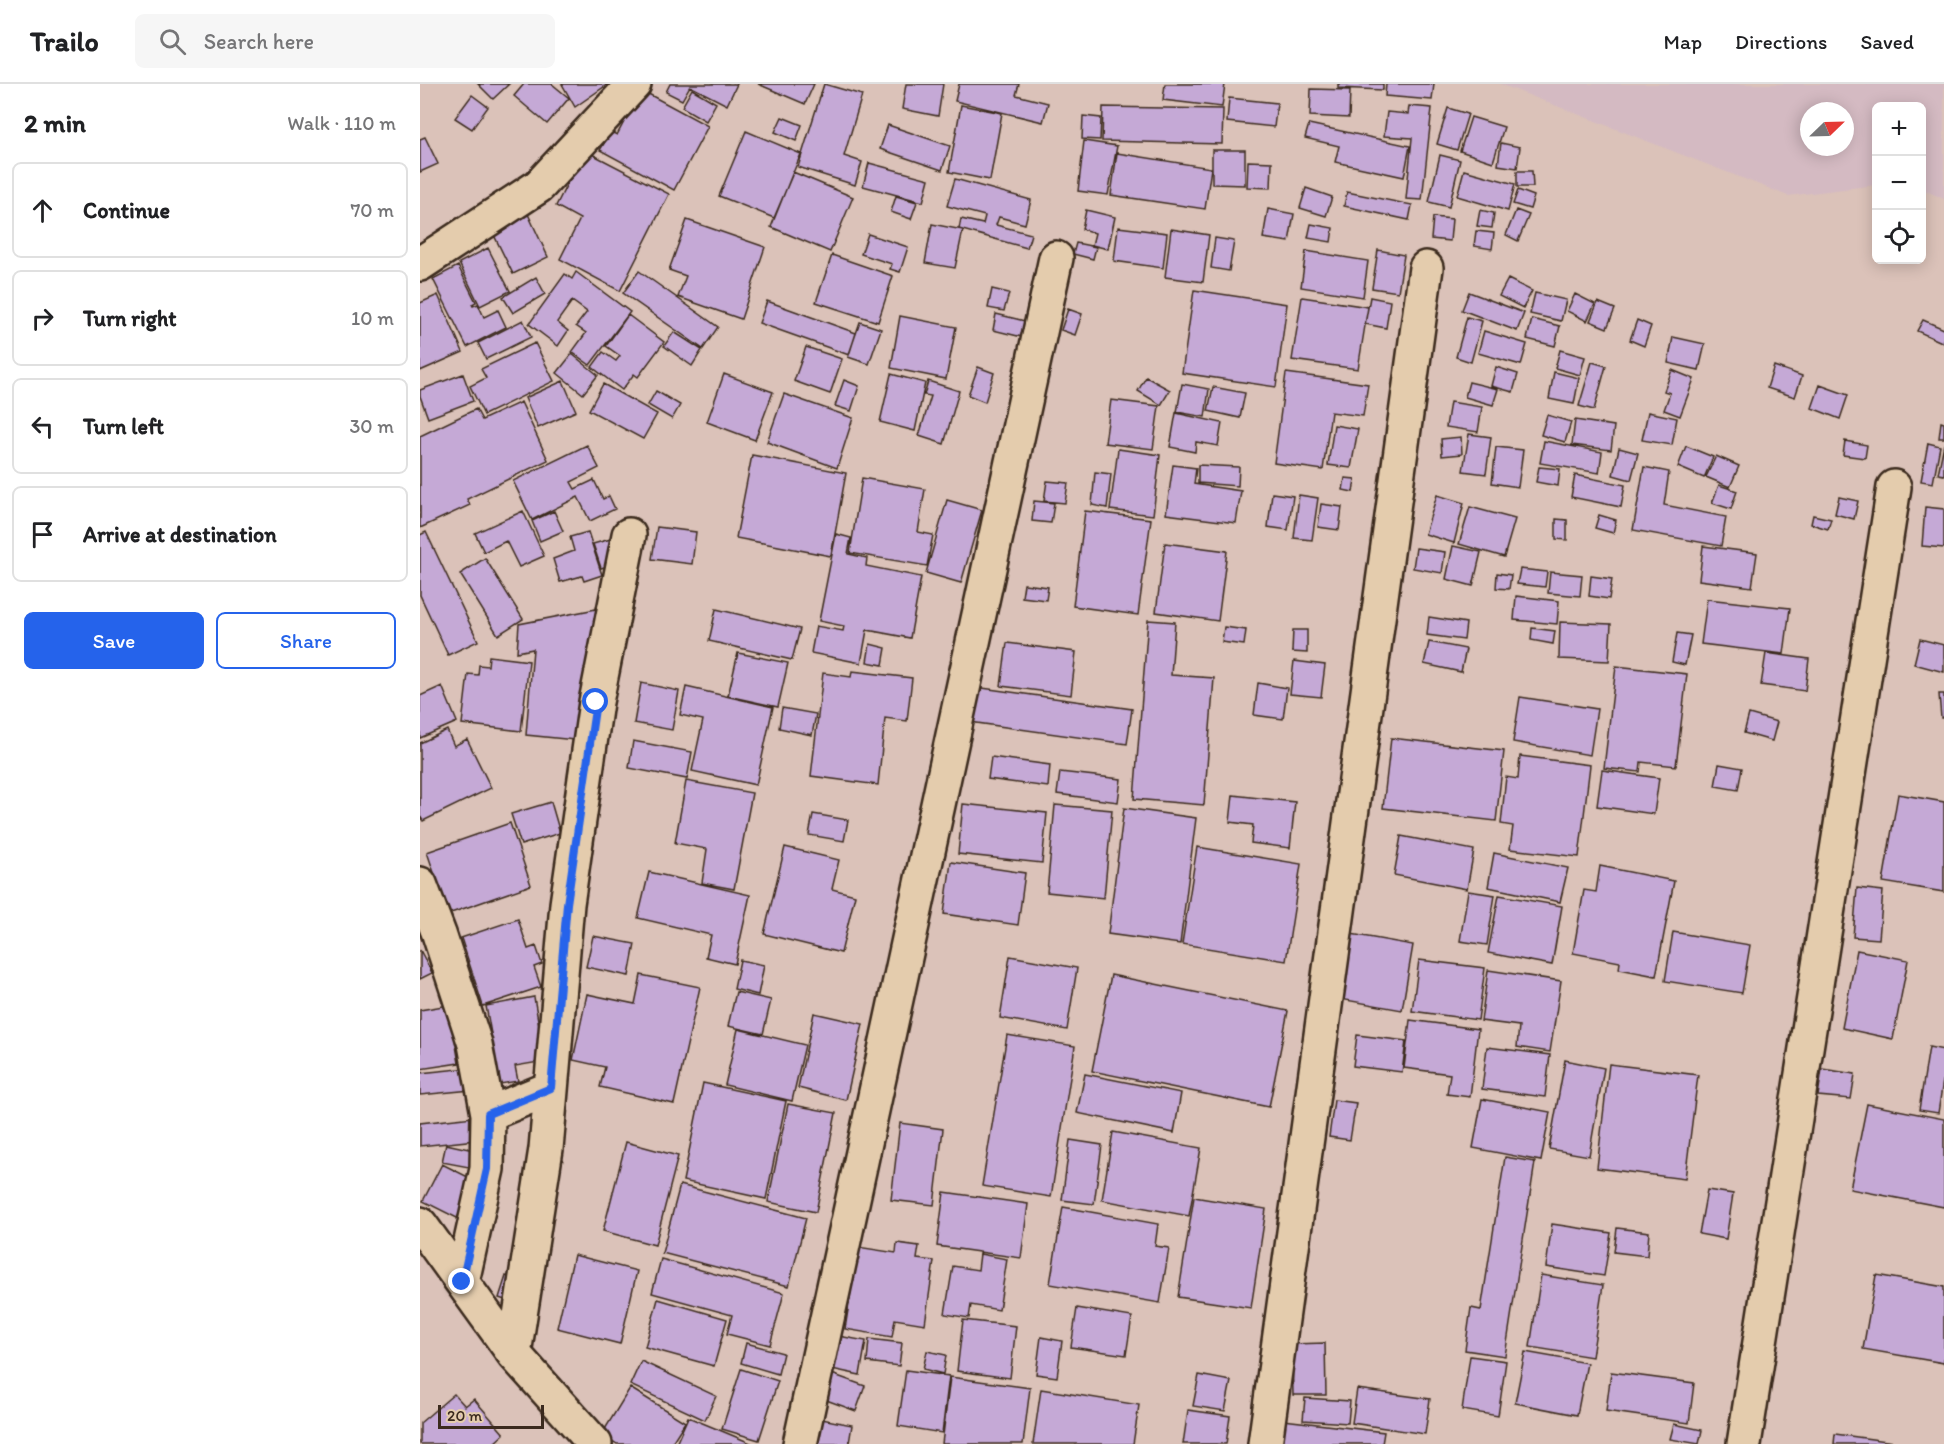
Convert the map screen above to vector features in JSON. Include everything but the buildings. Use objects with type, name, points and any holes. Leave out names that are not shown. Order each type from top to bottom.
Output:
[{"type":"street","points":[[420,264],[539,186],[634,84]]},
{"type":"street","points":[[800,1444],[1056,258]]},
{"type":"street","points":[[1265,1444],[1426,268]]},
{"type":"street","points":[[1744,1444],[1894,487]]},
{"type":"street","points":[[514,1354],[546,1149],[567,904],[596,702],[629,535]]},
{"type":"street","points":[[420,885],[476,1044],[488,1114],[487,1169],[462,1282]]},
{"type":"street","points":[[488,1114],[551,1088]]},
{"type":"street","points":[[420,1224],[514,1354],[595,1444]]},
{"type":"shaded area","points":[[1500,84],[1944,84],[1944,199],[1926,191],[1926,102],[1872,102],[1872,186],[1788,196]]},
{"type":"route","points":[[462,1282],[487,1169],[488,1114],[551,1088],[567,904],[596,702]]}]
